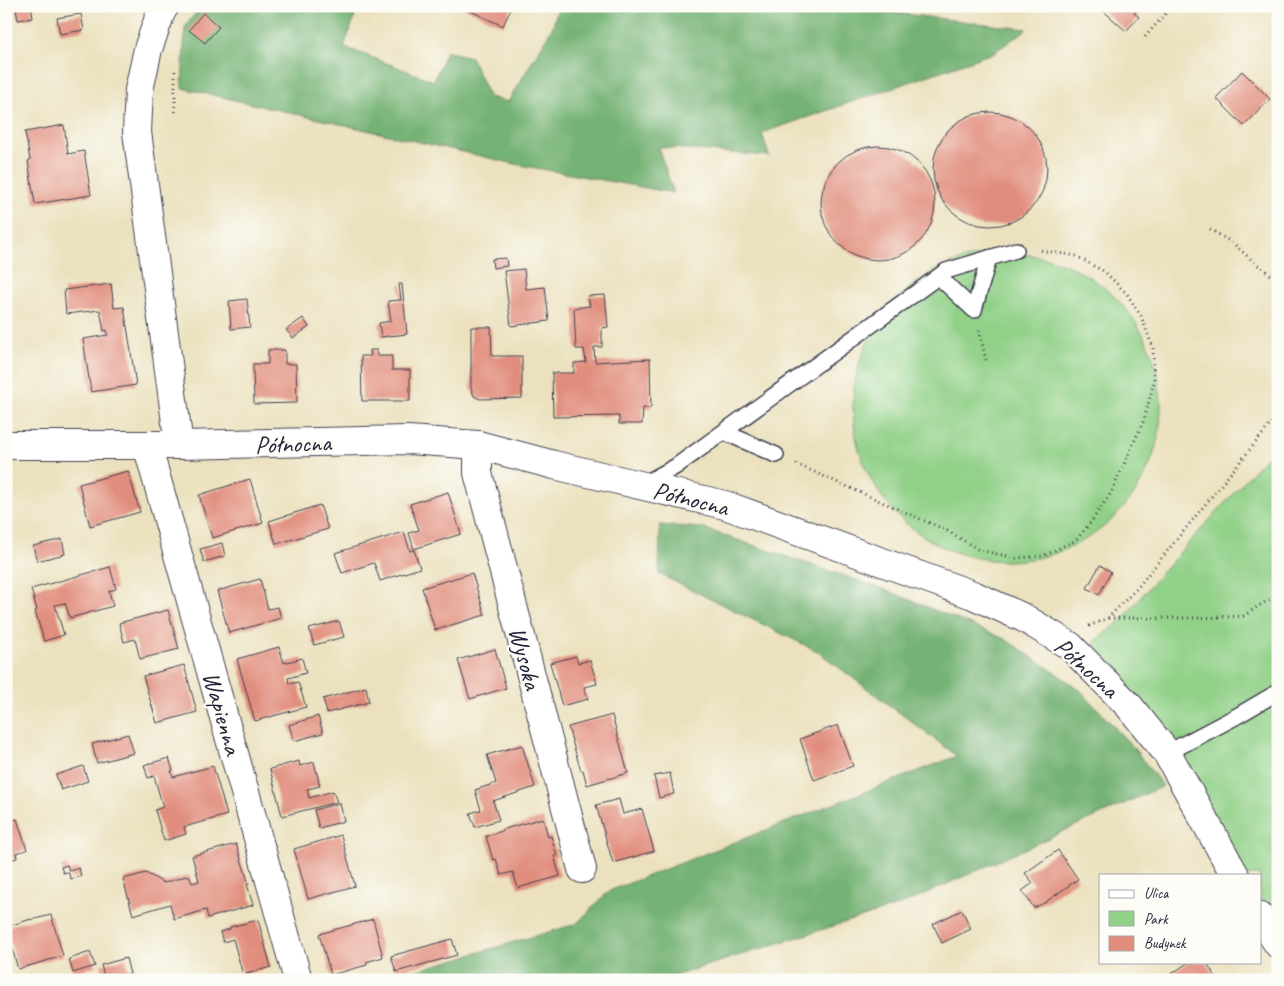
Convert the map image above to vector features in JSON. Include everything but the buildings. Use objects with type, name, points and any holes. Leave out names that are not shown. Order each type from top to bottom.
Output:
[{"type":"street","points":[[165,6],[161,12],[148,49],[139,90],[138,132],[179,445]]},
{"type":"street","name":"Północna","points":[[6,445],[148,446],[408,440],[478,445],[726,505],[973,595],[1024,618],[1070,646],[1129,706],[1167,753],[1234,874]]},
{"type":"street","name":"Wysoka","points":[[478,445],[478,473],[582,869]]},
{"type":"street","name":"Wapienna","points":[[148,446],[298,980]]},
{"type":"street","points":[[1262,920],[1278,944]]},
{"type":"lane","points":[[641,485],[675,467],[946,271],[1016,250]]},
{"type":"lane","points":[[939,277],[974,310],[989,258]]},
{"type":"lane","points":[[724,432],[776,455]]},
{"type":"lane","points":[[1167,753],[1278,692]]},
{"type":"path","points":[[1145,37],[1172,6]]},
{"type":"path","points":[[175,64],[175,116]]},
{"type":"path","points":[[1210,228],[1234,244],[1278,280]]},
{"type":"path","points":[[776,455],[950,532],[979,550],[1016,558],[1043,556],[1076,540],[1111,493],[1144,420],[1154,382],[1153,348],[1141,316],[1127,294],[1105,272],[1076,256],[1044,250],[1016,250]]},
{"type":"path","points":[[974,310],[986,360]]},
{"type":"path","points":[[1108,618],[1138,587],[1278,415]]},
{"type":"path","points":[[1070,646],[1086,627],[1108,618],[1243,616],[1278,594]]},
{"type":"green space","points":[[201,6],[332,6],[355,16],[344,47],[434,81],[446,51],[471,57],[489,97],[508,102],[552,28],[559,6],[837,6],[1027,29],[993,53],[762,133],[769,156],[658,147],[674,193],[520,165],[182,88],[185,27]]},
{"type":"green space","points":[[1007,253],[1037,256],[1066,265],[1092,279],[1116,298],[1135,322],[1149,348],[1158,377],[1161,407],[1158,437],[1149,466],[1135,492],[1116,516],[1092,535],[1066,549],[1037,558],[1007,561],[977,558],[948,549],[922,535],[898,516],[879,492],[865,466],[856,437],[853,407],[856,377],[865,348],[879,322],[898,298],[922,279],[948,265],[977,256]]},
{"type":"green space","points":[[1278,444],[1278,931],[1262,908],[1262,874],[1241,874],[1163,732],[1093,642],[1120,622],[1157,578]]},
{"type":"green space","points":[[660,525],[702,528],[886,590],[1005,639],[1078,688],[1133,747],[1163,786],[901,905],[661,980],[384,980],[576,924],[609,891],[957,756],[817,651],[659,574]]}]
